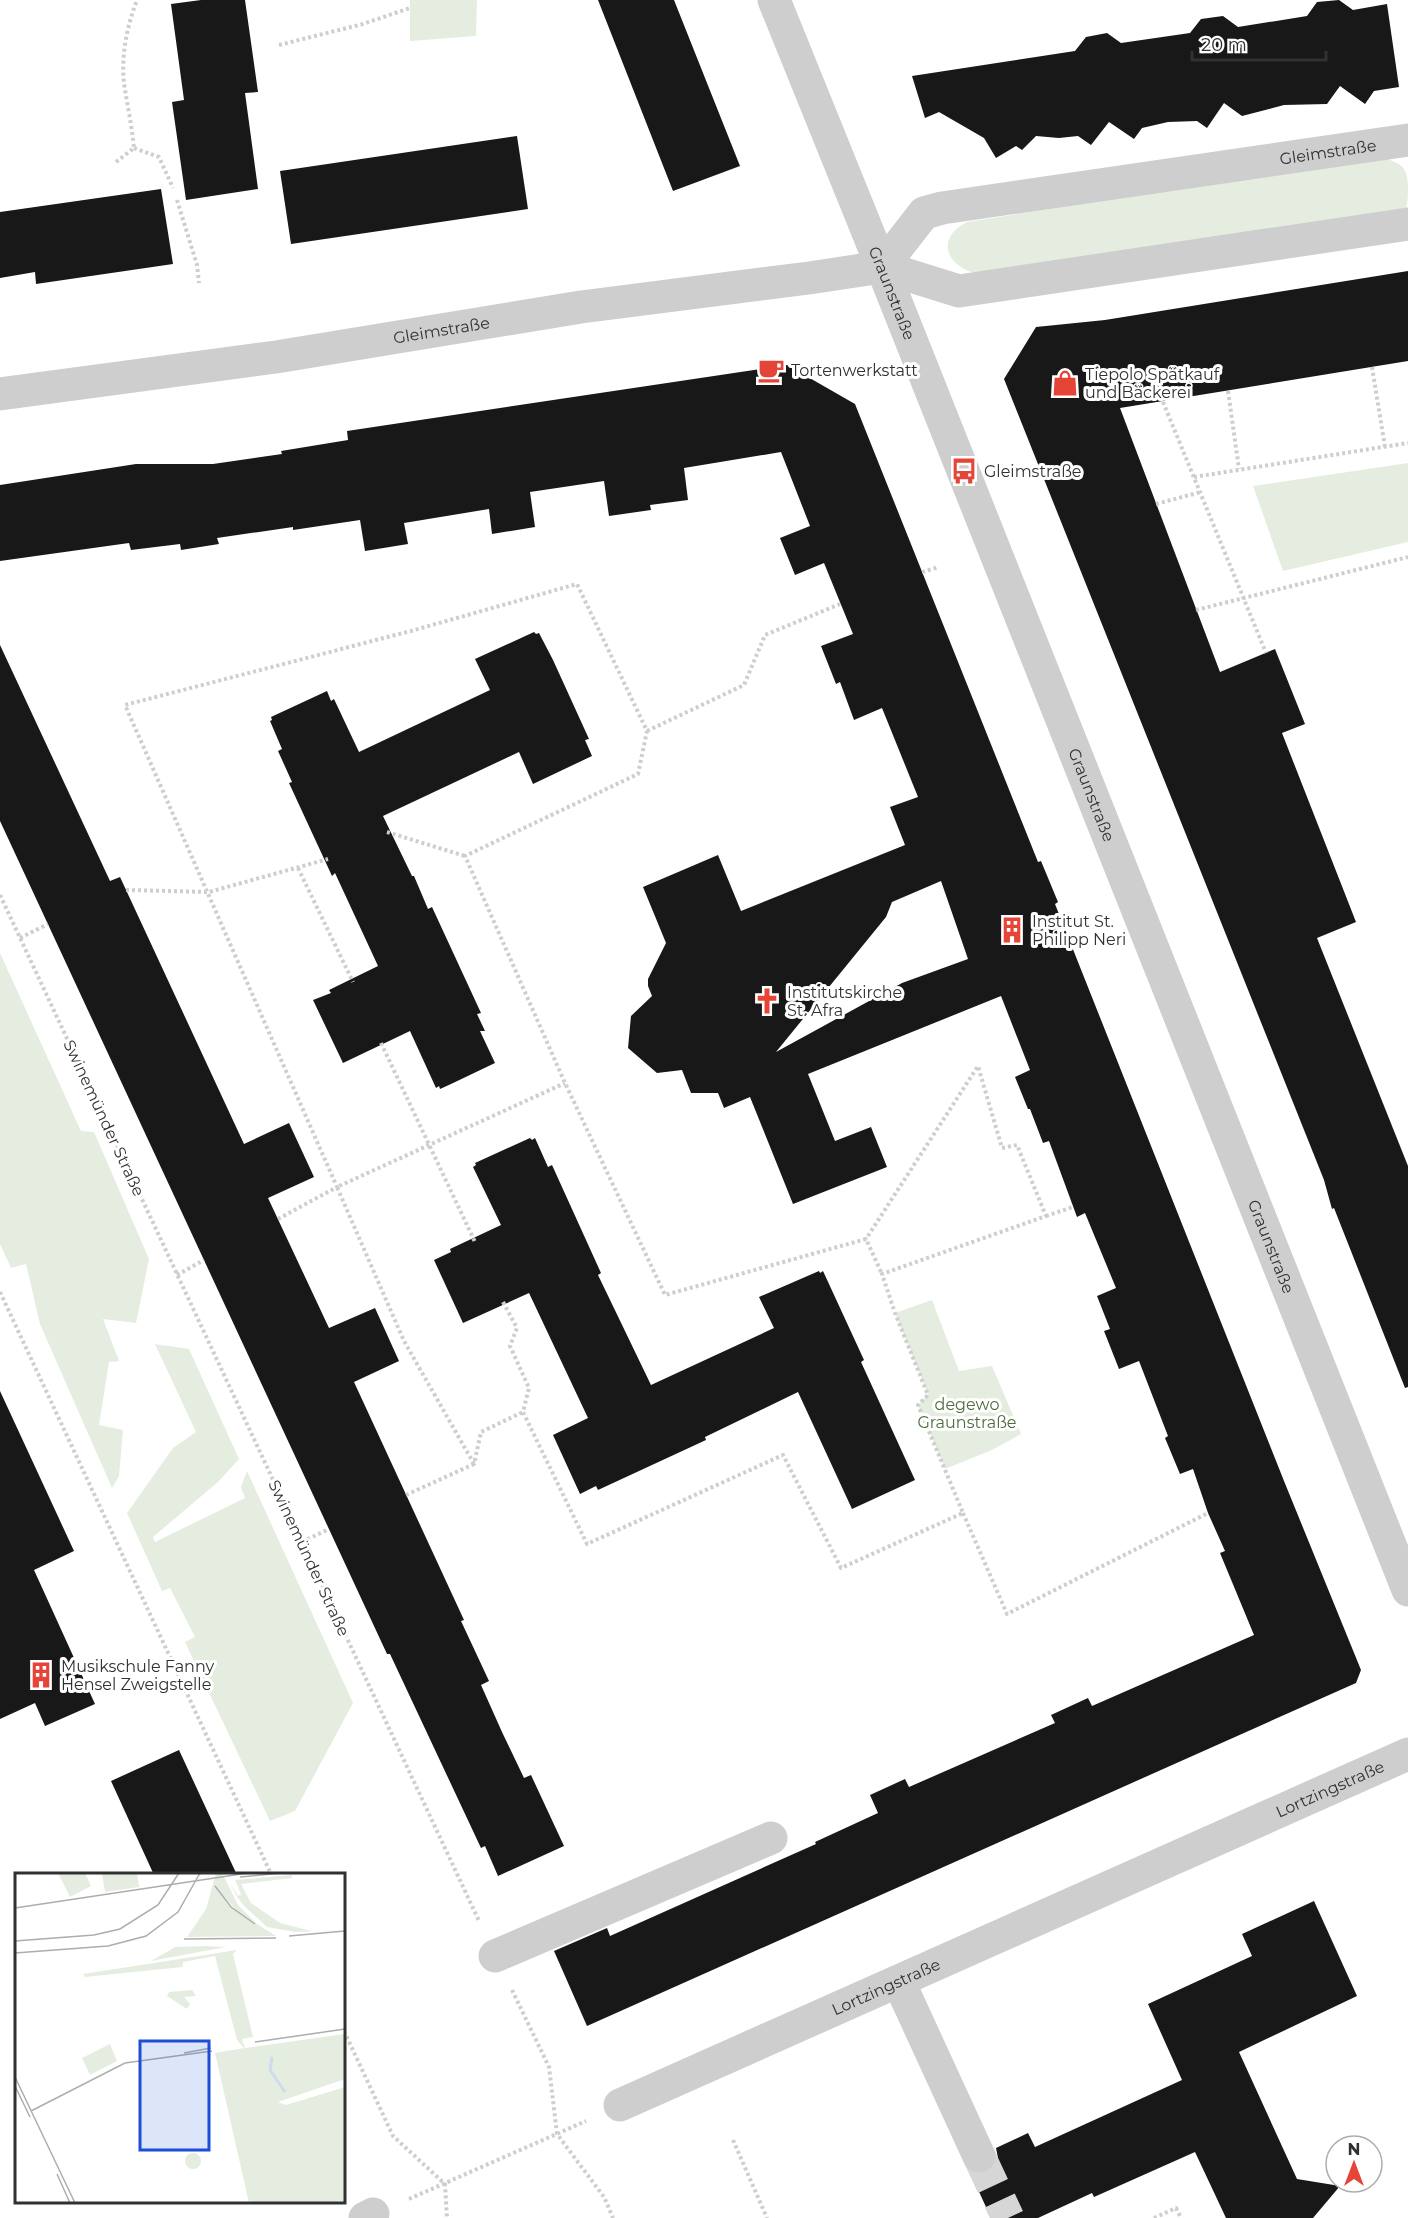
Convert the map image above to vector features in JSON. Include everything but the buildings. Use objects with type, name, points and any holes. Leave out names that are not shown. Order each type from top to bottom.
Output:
[{"type":"street","name":"Graunstraße","points":[[774,0],[1408,1590]]},
{"type":"street","name":"Gleimstraße","points":[[882,267],[924,213],[942,208],[1408,140]]},
{"type":"street","name":"Gleimstraße","points":[[0,394],[266,359],[582,307],[882,267],[959,291],[1408,224]]},
{"type":"street","name":"Lortzingstraße","points":[[620,2105],[1408,1754]]},
{"type":"street","points":[[495,1956],[771,1838]]},
{"type":"street","points":[[899,1982],[979,2156]]},
{"type":"path","points":[[134,148],[124,82],[124,50],[137,0]]},
{"type":"path","points":[[279,45],[363,24],[410,8]]},
{"type":"path","points":[[116,162],[134,148]]},
{"type":"path","points":[[134,148],[159,157],[173,188]]},
{"type":"path","points":[[177,200],[197,265],[199,283]]},
{"type":"path","points":[[1371,367],[1385,447]]},
{"type":"path","points":[[1228,391],[1239,469]]},
{"type":"path","points":[[1163,402],[1266,653]]},
{"type":"path","points":[[1194,477],[1408,443]]},
{"type":"path","points":[[1156,504],[1201,492]]},
{"type":"path","points":[[1196,610],[1408,557]]},
{"type":"path","points":[[922,572],[939,567]]},
{"type":"path","points":[[387,832],[465,856],[638,774],[647,731],[576,584],[411,631],[125,705],[209,892],[404,1341],[474,1464]]},
{"type":"path","points":[[647,731],[744,685],[765,635],[840,604]]},
{"type":"path","points":[[465,856],[565,1083],[665,1295],[866,1239],[978,1066],[1002,1148],[1017,1145],[1046,1216]]},
{"type":"path","points":[[126,890],[209,892],[328,859]]},
{"type":"path","points":[[298,868],[353,982]]},
{"type":"path","name":"Swinemünder Straße","points":[[0,895],[495,1956],[549,2067],[558,2134],[604,2197],[613,2218]]},
{"type":"path","points":[[20,938],[48,924]]},
{"type":"path","points":[[381,1042],[475,1242]]},
{"type":"path","points":[[278,1219],[337,1187],[565,1083]]},
{"type":"path","points":[[882,1274],[1073,1207]]},
{"type":"path","points":[[866,1239],[882,1274],[928,1395],[918,1405],[1007,1614],[1208,1513]]},
{"type":"path","points":[[177,1275],[204,1260]]},
{"type":"path","points":[[0,1292],[270,1873]]},
{"type":"path","points":[[503,1302],[517,1328],[510,1346],[529,1388],[523,1412],[587,1544],[783,1455],[841,1568],[963,1513]]},
{"type":"path","points":[[474,1464],[482,1432],[523,1412]]},
{"type":"path","points":[[406,1495],[474,1464]]},
{"type":"path","points":[[302,1542],[329,1529]]},
{"type":"path","points":[[345,2033],[393,2136],[445,2184],[447,2218]]},
{"type":"path","points":[[369,2216],[620,2105]]},
{"type":"path","points":[[733,2140],[767,2218]]},
{"type":"path","points":[[1154,2218],[1176,2208],[1181,2218]]},
{"type":"green space","points":[[410,0],[477,0],[476,36],[410,41]]},
{"type":"green space","points":[[1383,157],[1403,167],[1407,175],[1406,208],[974,273],[956,263],[948,250],[951,235],[967,222]]},
{"type":"green space","points":[[1408,463],[1408,542],[1283,571],[1253,486]]},
{"type":"green space","points":[[0,953],[81,1131],[94,1132],[149,1259],[136,1323],[103,1319],[119,1361],[109,1362],[99,1425],[123,1430],[119,1476],[112,1488],[40,1324],[26,1264],[11,1268],[0,1244]]},
{"type":"green space","name":"degewo Graunstraße","points":[[932,1300],[959,1371],[992,1366],[1021,1434],[992,1450],[945,1469],[918,1405],[928,1394],[895,1313]]},
{"type":"green space","points":[[155,1344],[189,1349],[239,1459],[218,1482],[153,1537],[155,1542],[245,1498],[241,1487],[247,1471],[353,1703],[295,1811],[270,1821],[185,1642],[195,1637],[170,1588],[162,1591],[127,1513],[173,1448],[196,1432]]},
{"type":"tunnel","points":[[979,2156],[1008,2218]]},
{"type":"place","name":"Tortenwerkstatt","points":[[771,370]]},
{"type":"place","name":"Tiepolo Spätkauf und Bäckerei","points":[[1065,383]]},
{"type":"place","name":"Gleimstraße","points":[[964,471]]},
{"type":"place","name":"Institut St. Philipp Neri","points":[[1012,930]]},
{"type":"place","name":"Institutskirche St. Afra","points":[[767,1001]]},
{"type":"place","name":"Musikschule Fanny Hensel Zweigstelle","points":[[41,1675]]}]
